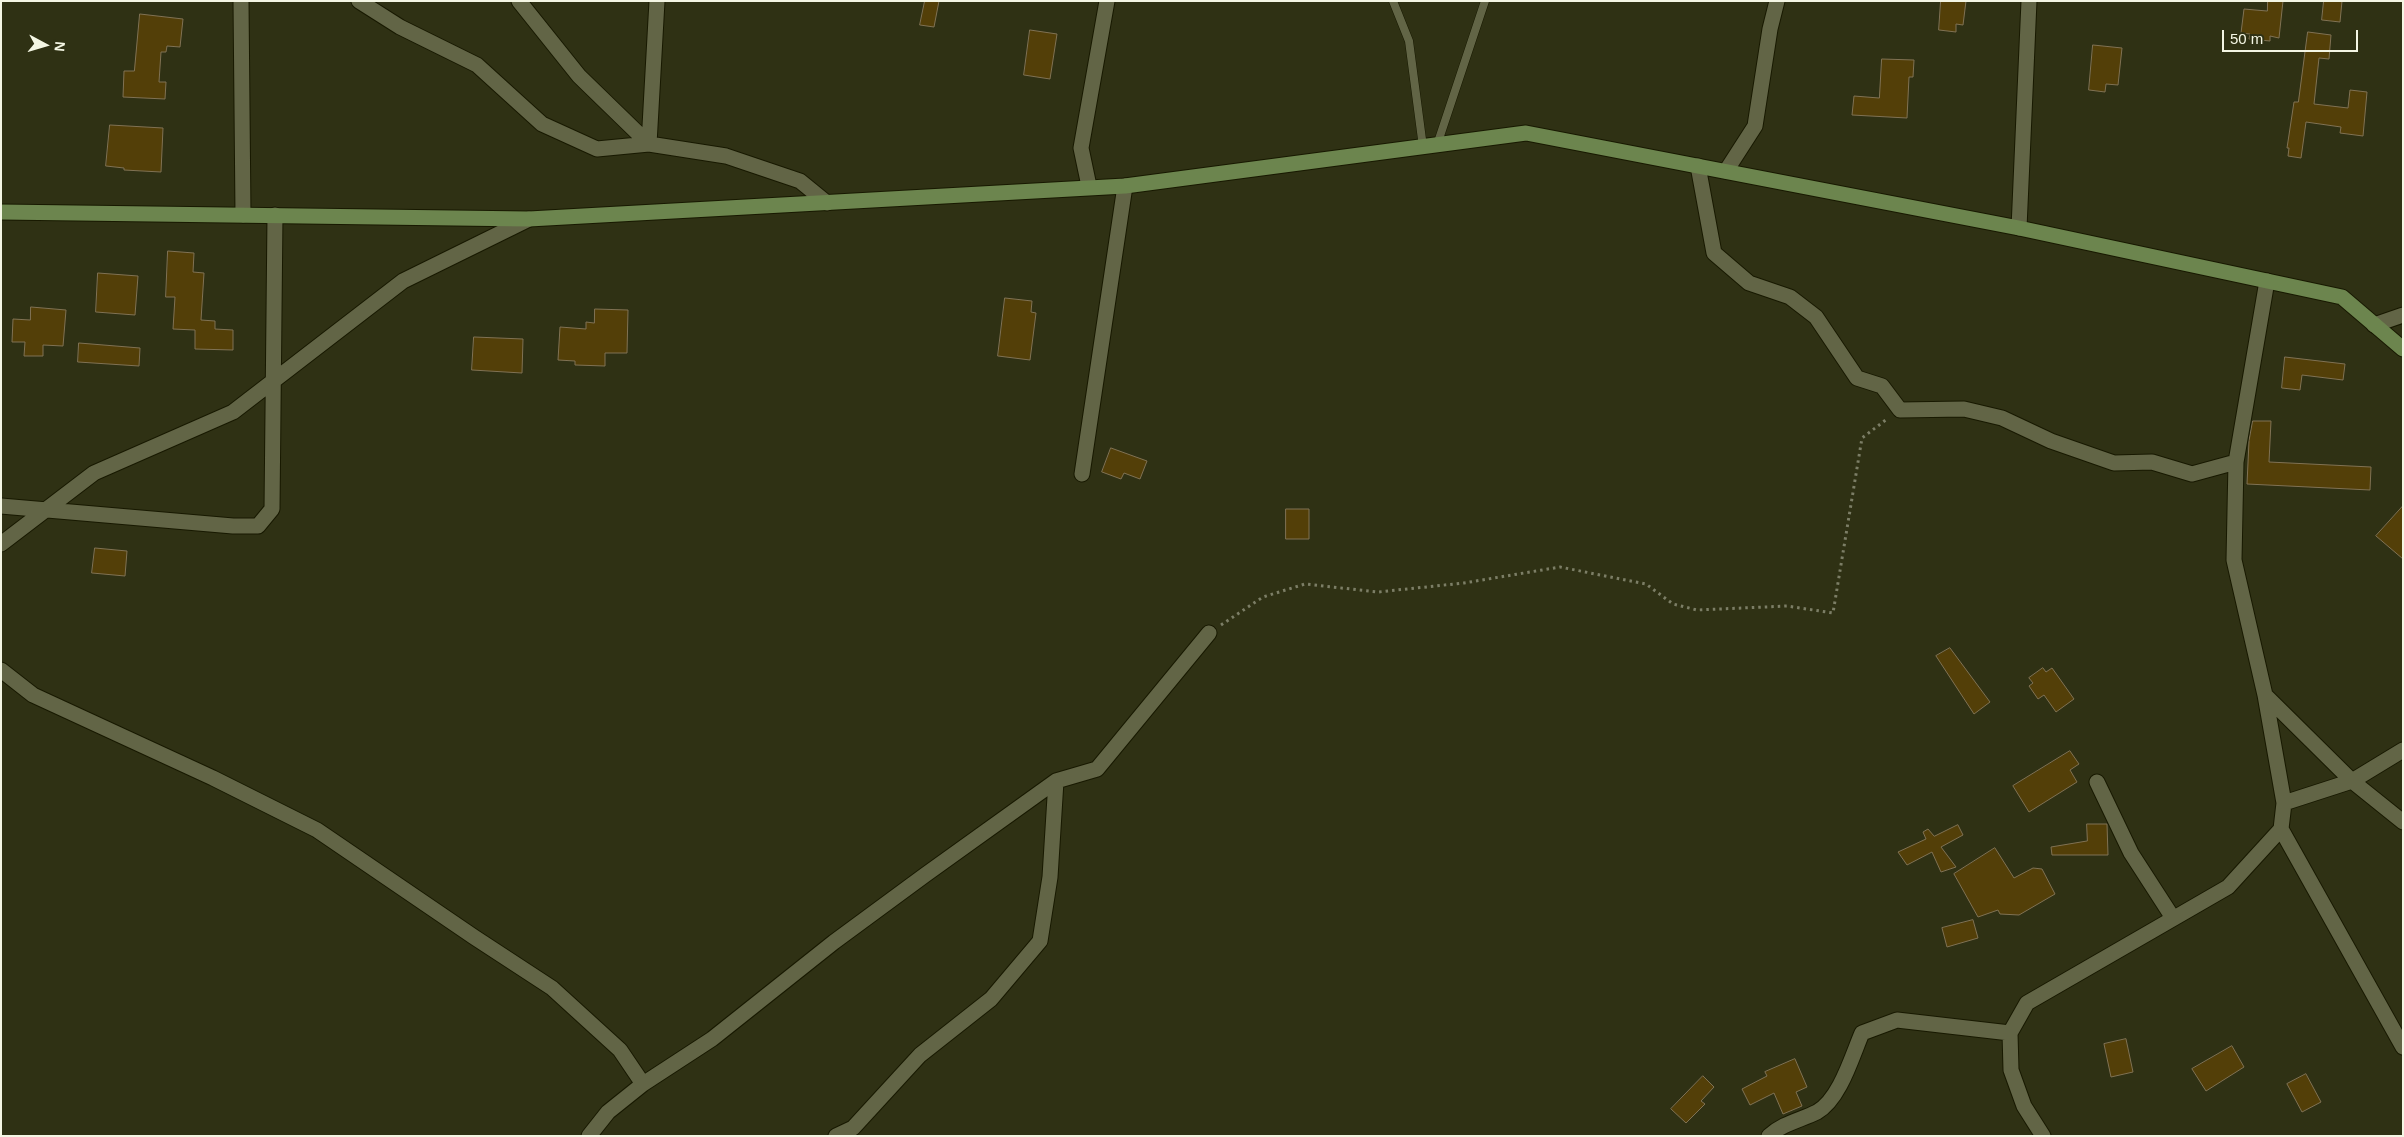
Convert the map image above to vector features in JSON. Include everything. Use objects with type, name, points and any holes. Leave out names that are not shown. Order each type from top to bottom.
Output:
[{"type":"street","points":[[241,1],[244,215]]},
{"type":"street","points":[[359,1],[400,27],[477,65],[542,124],[597,149],[650,144],[726,156],[800,181],[827,203]]},
{"type":"street","points":[[519,1],[579,76],[650,144]]},
{"type":"street","points":[[650,144],[657,1]]},
{"type":"street","points":[[1088,186],[1082,148],[1107,1]]},
{"type":"street","points":[[1726,171],[1755,126],[1777,1]]},
{"type":"street","points":[[2020,228],[2029,1]]},
{"type":"street","points":[[1,212],[529,219],[827,203],[1088,186],[1125,186],[1526,133],[2020,228],[2342,297],[2403,349]]},
{"type":"street","points":[[1698,166],[1714,253],[1749,283],[1790,297],[1816,317],[1857,378],[1882,386],[1900,410],[1964,409],[2002,418],[2051,441],[2114,463],[2152,462],[2192,474],[2236,462]]},
{"type":"street","points":[[1082,474],[1125,186]]},
{"type":"street","points":[[1,506],[258,526],[272,509],[275,380],[275,215]]},
{"type":"street","points":[[1,544],[94,473],[233,412],[403,281],[529,219]]},
{"type":"street","points":[[2267,281],[2236,462],[2234,560],[2265,694],[2284,803],[2281,829],[2403,1047]]},
{"type":"street","points":[[2374,325],[2403,315]]},
{"type":"street","points":[[588,1136],[608,1112],[643,1084],[712,1039],[834,942],[1056,781],[1097,769],[1209,633]]},
{"type":"street","points":[[1,670],[34,694],[213,778],[317,830],[552,988],[620,1050],[643,1084]]},
{"type":"street","points":[[2265,694],[2352,781],[2403,822]]},
{"type":"street","points":[[2284,803],[2352,781],[2403,750]]},
{"type":"street","points":[[836,1136],[853,1128],[920,1055],[991,999],[1040,941],[1050,877],[1056,781]]},
{"type":"street","points":[[2097,782],[2130,853],[2173,918]]},
{"type":"street","points":[[2043,1136],[2024,1106],[2011,1070],[2010,1033],[2027,1003],[2228,887],[2281,829]]},
{"type":"street","points":[[1769,1136],[1776,1129],[1819,1111],[1835,1094],[1862,1033],[1897,1020],[2010,1033]]},
{"type":"lane","points":[[1393,1],[1409,41],[1430,146]]},
{"type":"lane","points":[[1430,146],[1485,1]]},
{"type":"path","points":[[1209,633],[1263,597],[1305,584],[1378,592],[1464,583],[1560,567],[1646,584],[1674,604],[1697,610],[1787,606],[1833,613],[1862,438],[1900,410]]},
{"type":"building","points":[[925,1],[939,1],[934,27],[920,25]]},
{"type":"building","points":[[1941,1],[1966,1],[1963,25],[1956,24],[1956,32],[1939,30]]},
{"type":"building","points":[[2268,1],[2283,1],[2279,38],[2270,36],[2270,41],[2249,39],[2250,34],[2241,33],[2244,9],[2267,11]]},
{"type":"building","points":[[2324,1],[2342,1],[2340,22],[2322,20]]},
{"type":"building","points":[[140,14],[183,19],[180,47],[167,46],[166,52],[161,52],[159,82],[166,82],[165,99],[123,97],[124,71],[134,71]]},
{"type":"building","points":[[1030,30],[1057,34],[1050,79],[1024,75]]},
{"type":"building","points":[[2308,32],[2331,35],[2329,59],[2319,58],[2314,104],[2348,108],[2350,90],[2367,92],[2363,136],[2340,133],[2341,127],[2306,122],[2301,158],[2288,156],[2289,148],[2287,148],[2294,102],[2298,102]]},
{"type":"building","points":[[2093,45],[2122,48],[2118,85],[2106,84],[2105,92],[2089,90]]},
{"type":"building","points":[[1882,59],[1914,60],[1913,77],[1909,77],[1907,118],[1852,115],[1854,96],[1879,98]]},
{"type":"building","points":[[110,125],[163,128],[161,172],[124,170],[124,168],[106,166]]},
{"type":"building","points":[[168,251],[194,253],[193,272],[204,273],[201,320],[215,321],[215,329],[233,330],[233,350],[195,349],[195,330],[173,329],[175,297],[166,297]]},
{"type":"building","points":[[98,273],[138,276],[135,315],[96,312]]},
{"type":"building","points":[[1005,298],[1032,301],[1031,312],[1036,313],[1030,360],[998,356]]},
{"type":"building","points":[[31,307],[66,310],[63,346],[43,345],[43,356],[24,356],[25,342],[12,342],[13,319],[30,320]]},
{"type":"building","points":[[595,309],[628,310],[627,353],[605,353],[605,366],[575,365],[575,361],[558,360],[560,327],[586,329],[586,322],[594,323]]},
{"type":"building","points":[[474,337],[523,339],[522,373],[472,370]]},
{"type":"building","points":[[79,343],[140,348],[139,366],[78,362]]},
{"type":"building","points":[[2285,357],[2345,364],[2343,380],[2302,375],[2300,390],[2282,388]]},
{"type":"building","points":[[2253,421],[2271,421],[2269,462],[2371,467],[2370,490],[2247,484],[2249,441]]},
{"type":"building","points":[[1111,448],[1147,461],[1140,479],[1124,473],[1121,479],[1102,472]]},
{"type":"building","points":[[2403,506],[2403,559],[2376,536]]},
{"type":"building","points":[[1286,509],[1309,509],[1309,539],[1286,539]]},
{"type":"building","points":[[95,548],[127,551],[125,576],[92,573]]},
{"type":"building","points":[[1950,648],[1990,702],[1974,714],[1936,656]]},
{"type":"building","points":[[2043,668],[2046,672],[2052,668],[2074,699],[2056,712],[2044,695],[2038,699],[2029,686],[2033,683],[2029,678]]},
{"type":"building","points":[[2070,751],[2079,764],[2070,770],[2077,782],[2029,812],[2013,786]]},
{"type":"building","points":[[2087,824],[2107,824],[2108,855],[2052,855],[2051,847],[2087,841]]},
{"type":"building","points":[[1958,825],[1963,835],[1941,847],[1956,867],[1941,872],[1932,852],[1907,865],[1898,852],[1926,839],[1923,832],[1928,829],[1934,836]]},
{"type":"building","points":[[1995,848],[2014,878],[2033,868],[2042,869],[2055,894],[2019,915],[2000,914],[1998,910],[1978,917],[1954,874]]},
{"type":"building","points":[[1973,920],[1978,938],[1947,947],[1942,928]]},
{"type":"building","points":[[2126,1039],[2133,1072],[2111,1077],[2104,1044]]},
{"type":"building","points":[[2232,1046],[2244,1067],[2206,1091],[2192,1069]]},
{"type":"building","points":[[1795,1059],[1807,1087],[1796,1092],[1802,1106],[1783,1114],[1774,1093],[1750,1105],[1742,1089],[1767,1076],[1765,1072]]},
{"type":"building","points":[[2306,1074],[2321,1102],[2302,1112],[2287,1084]]},
{"type":"building","points":[[1703,1076],[1714,1087],[1701,1101],[1705,1104],[1686,1123],[1671,1109]]}]
